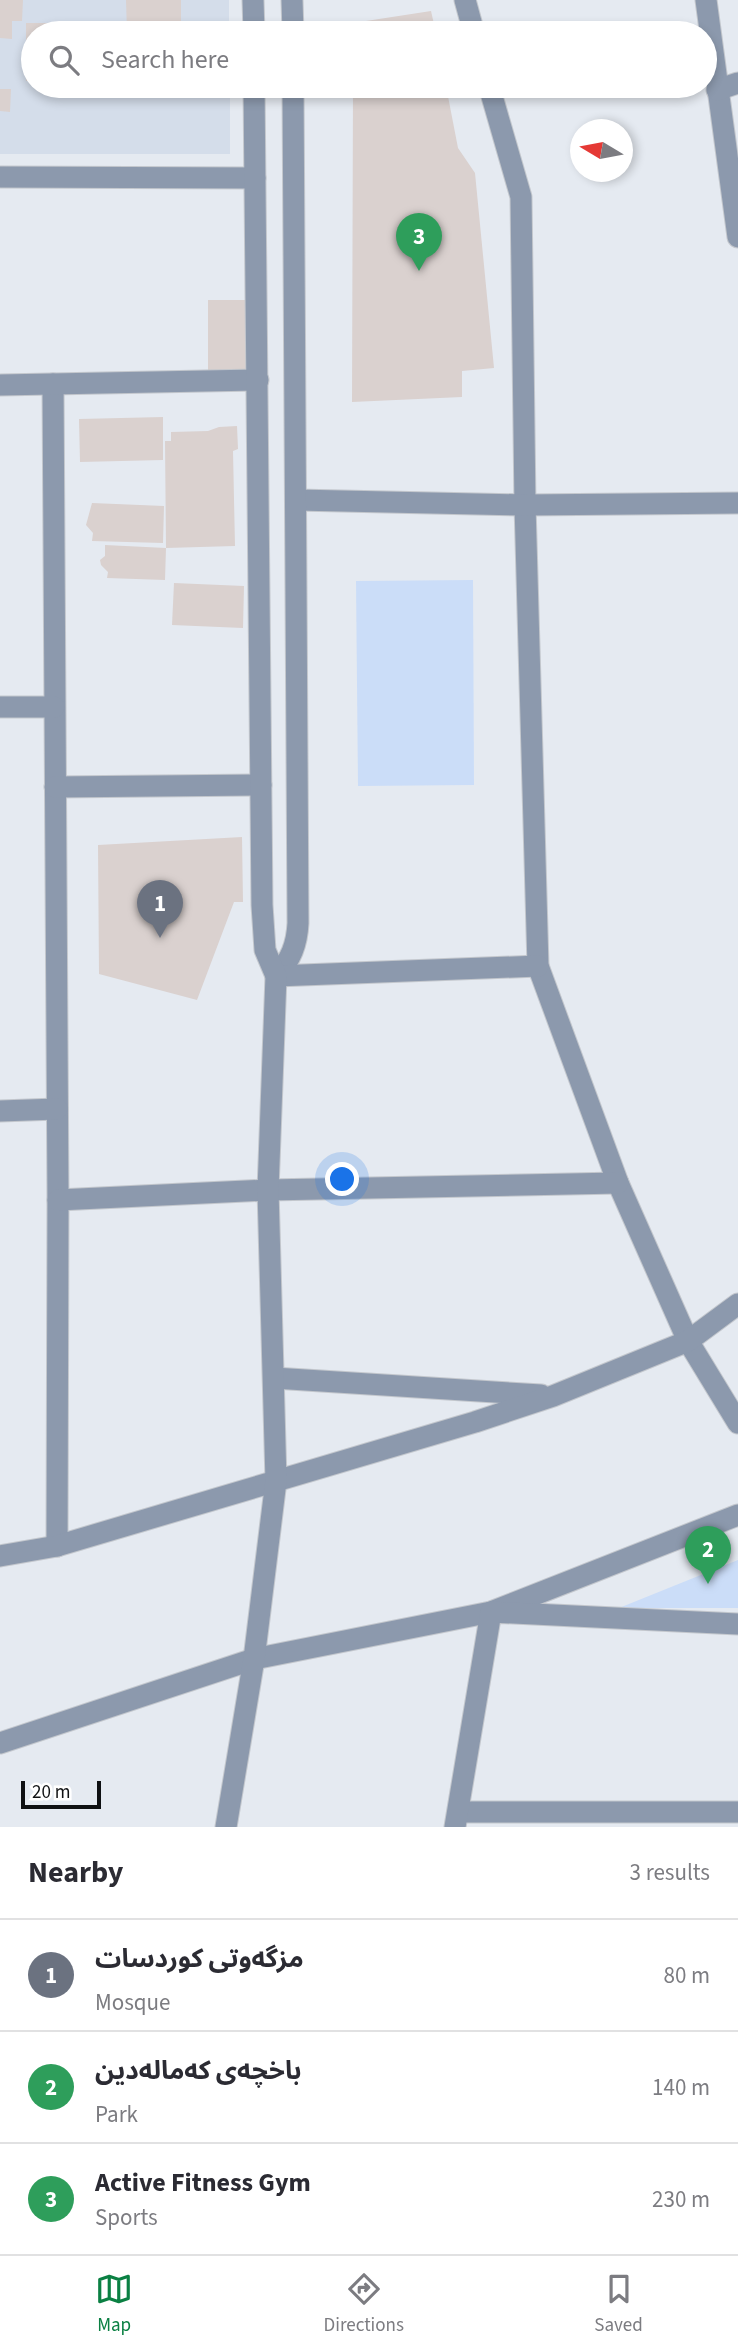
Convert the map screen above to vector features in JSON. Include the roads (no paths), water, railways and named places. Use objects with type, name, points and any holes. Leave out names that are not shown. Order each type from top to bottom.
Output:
[{"type":"street","points":[[253,0],[254,21]]},
{"type":"street","points":[[292,0],[293,21]]},
{"type":"street","points":[[465,0],[471,21]]},
{"type":"street","points":[[706,0],[709,21]]},
{"type":"street","points":[[738,83],[717,90],[738,237]]},
{"type":"street","points":[[226,1827],[254,1660],[276,1481],[268,1190],[276,976],[265,950],[263,933],[254,98]]},
{"type":"street","points":[[276,976],[292,954],[298,923],[293,98]]},
{"type":"street","points":[[493,98],[522,197],[525,505],[538,966],[618,1183],[688,1341],[738,1423]]},
{"type":"street","points":[[0,177],[255,178]]},
{"type":"street","points":[[0,385],[258,380]]},
{"type":"street","points":[[53,384],[58,1200],[57,1546]]},
{"type":"street","points":[[297,500],[525,505],[738,503]]},
{"type":"street","points":[[0,707],[54,707]]},
{"type":"street","points":[[55,788],[261,785]]},
{"type":"street","points":[[276,976],[538,966]]},
{"type":"street","points":[[0,1111],[57,1109]]},
{"type":"street","points":[[58,1200],[268,1190],[618,1183]]},
{"type":"street","points":[[7,1552],[57,1546],[475,1422],[553,1396],[688,1341],[738,1304]]},
{"type":"street","points":[[274,1378],[553,1396]]},
{"type":"street","points":[[0,1742],[254,1660],[491,1612],[738,1515]]},
{"type":"street","points":[[491,1612],[738,1624]]},
{"type":"street","points":[[491,1612],[457,1819],[738,1812]]},
{"type":"place","name":"Active Fitness Gym","points":[[419,271]]},
{"type":"place","name":"مزگەوتی كوردسات","points":[[160,938]]},
{"type":"place","name":"باخچەی کەمالەدین","points":[[708,1584]]}]
